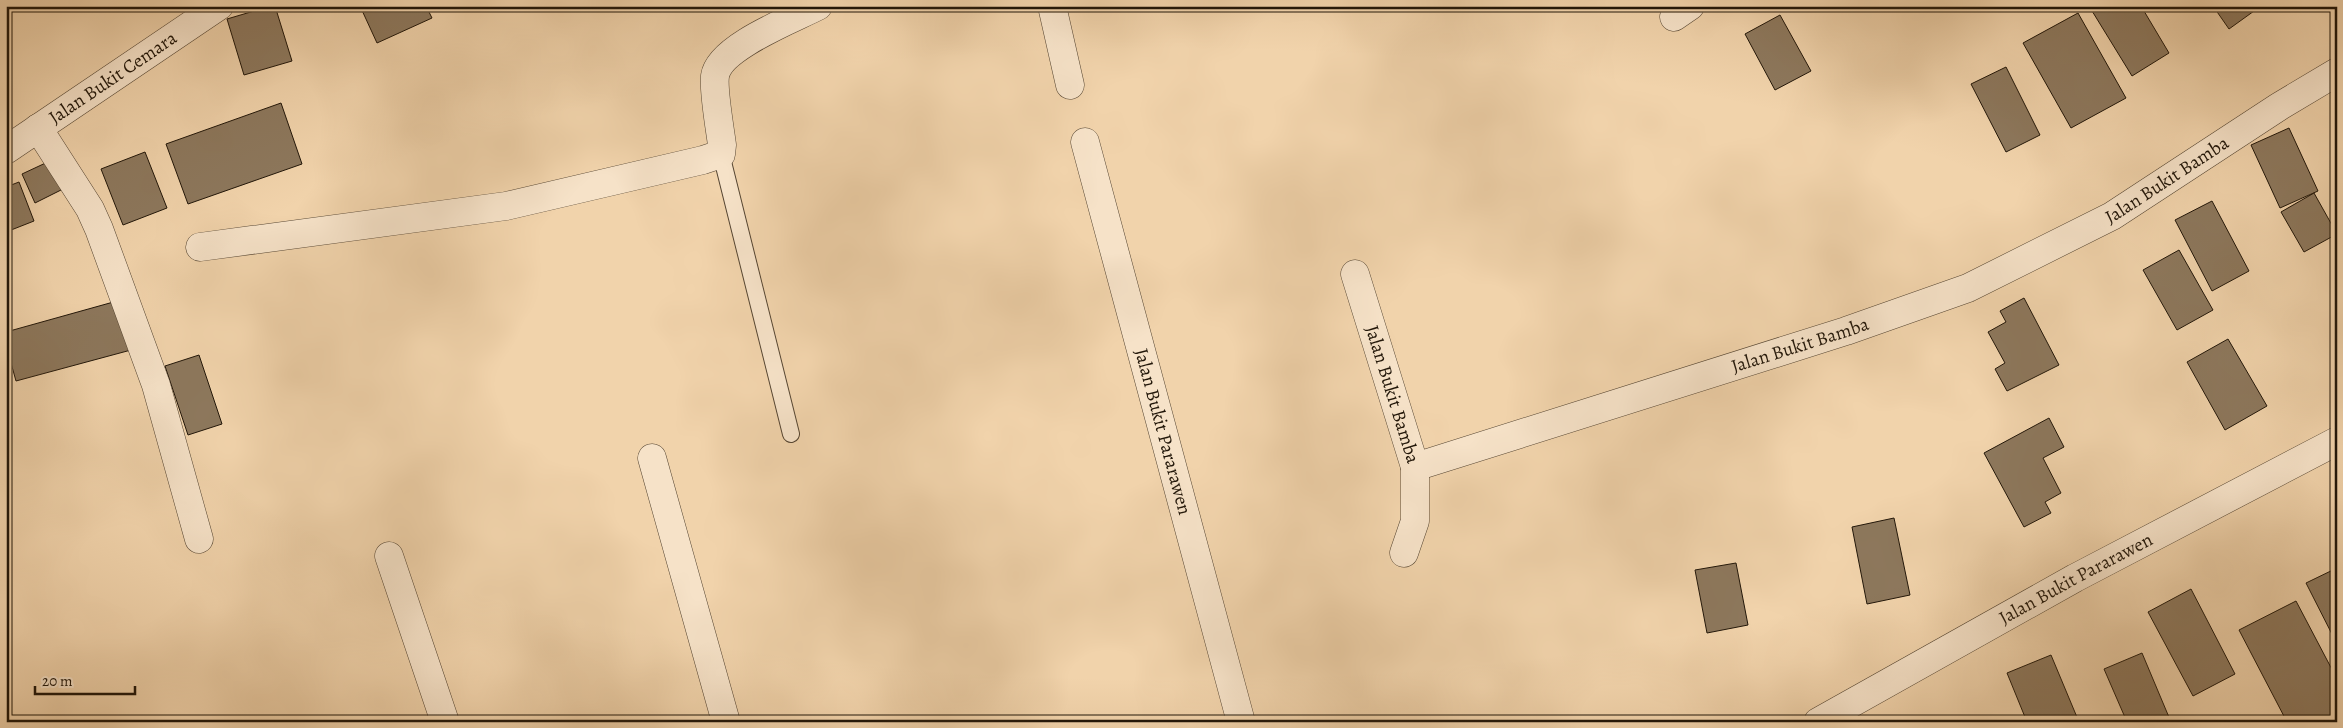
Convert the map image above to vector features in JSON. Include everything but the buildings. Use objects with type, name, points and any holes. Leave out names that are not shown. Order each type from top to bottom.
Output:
[{"type":"street","name":"Jalan Bukit Cemara","points":[[6,150],[219,6]]},
{"type":"street","points":[[200,247],[506,206],[703,160],[721,154],[722,145],[715,76],[721,61],[741,46],[818,6]]},
{"type":"street","points":[[1052,6],[1070,85]]},
{"type":"street","name":"Jalan Bukit Bamba","points":[[1355,274],[1415,467],[1846,331],[1968,288],[2112,216],[2280,106],[2337,72]]},
{"type":"street","points":[[38,128],[90,209],[99,229],[156,385],[199,538]]},
{"type":"street","name":"Jalan Bukit Pararawen","points":[[1085,142],[1241,722]]},
{"type":"street","name":"Jalan Bukit Pararawen","points":[[1818,722],[2075,578],[2337,441]]},
{"type":"street","points":[[652,458],[726,722]]},
{"type":"street","points":[[1404,553],[1415,521],[1415,467]]},
{"type":"street","points":[[389,556],[445,722]]},
{"type":"lane","points":[[721,154],[791,434]]}]
